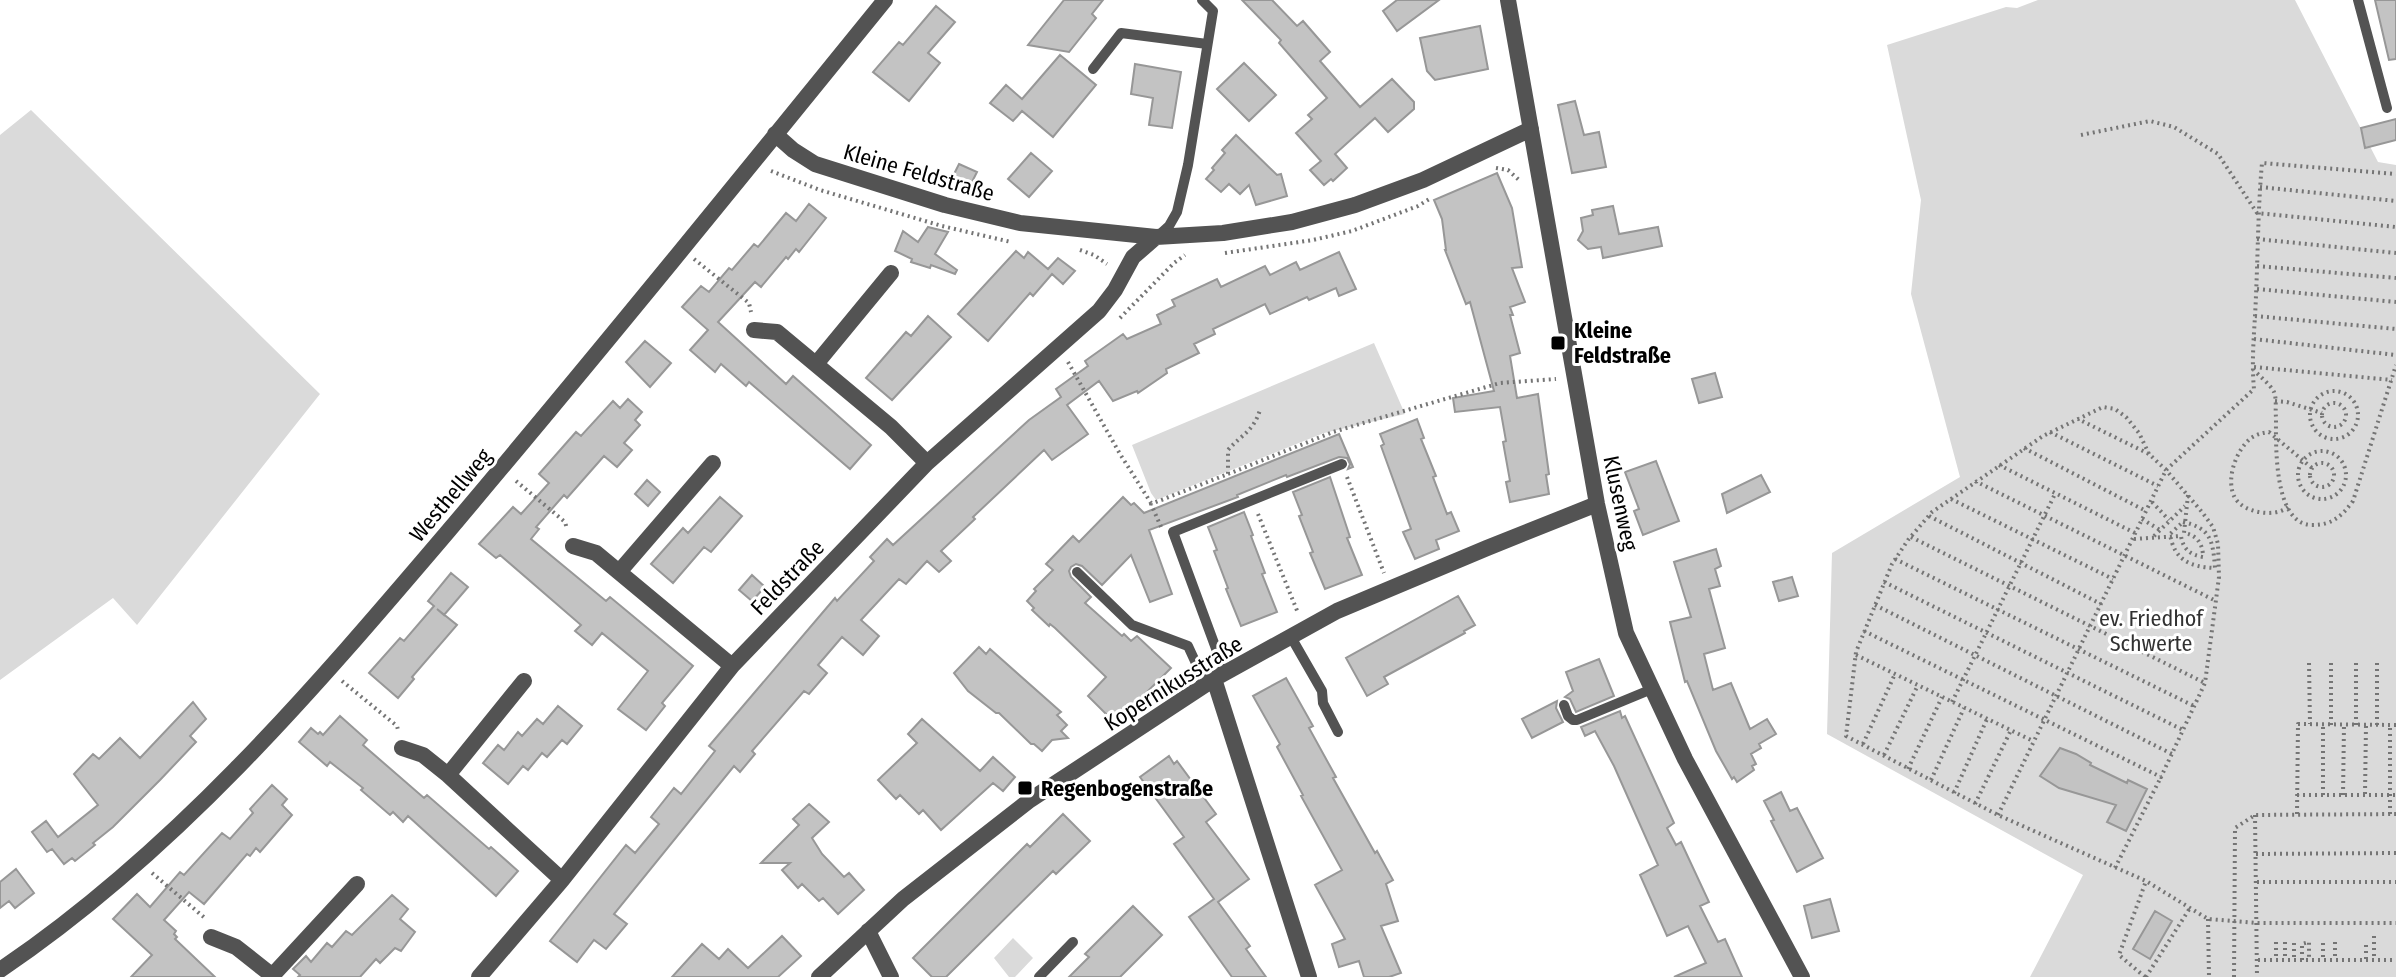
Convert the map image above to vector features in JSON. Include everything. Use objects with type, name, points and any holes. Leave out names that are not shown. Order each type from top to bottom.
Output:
[{"type":"street","name":"Westhellweg","points":[[0,970],[33,948],[139,863],[236,770],[329,671],[682,250],[885,0]]},
{"type":"street","name":"Klusenweg","points":[[1508,0],[1597,504],[1626,633],[1685,759],[1802,977]]},
{"type":"street","name":"Kleine Feldstraße","points":[[775,134],[815,164],[958,209],[1020,223],[1156,237],[1223,233],[1292,222],[1355,205],[1423,180],[1531,130]]},
{"type":"street","name":"Feldstraße","points":[[479,977],[562,880],[732,666],[927,463],[1099,311],[1133,257],[1156,237]]},
{"type":"street","points":[[816,364],[891,273]]},
{"type":"street","points":[[754,330],[777,332],[891,427],[927,463]]},
{"type":"street","points":[[619,572],[713,463]]},
{"type":"street","name":"Kopernikusstraße","points":[[819,977],[903,899],[1030,800],[1215,679],[1337,611],[1597,504]]},
{"type":"street","points":[[573,546],[596,553],[732,666]]},
{"type":"street","points":[[1215,679],[1309,977]]},
{"type":"street","points":[[448,775],[524,681]]},
{"type":"street","points":[[402,748],[423,755],[448,775],[562,880]]},
{"type":"street","points":[[211,937],[236,947],[273,976],[357,884]]},
{"type":"street","points":[[868,931],[891,977]]},
{"type":"lane","points":[[1156,237],[1169,226],[1177,212],[1188,165],[1213,11],[1202,0]]},
{"type":"lane","points":[[2358,0],[2387,108]]},
{"type":"lane","points":[[1093,69],[1121,33],[1207,44]]},
{"type":"lane","points":[[1215,679],[1173,532],[1342,464]]},
{"type":"lane","points":[[1077,572],[1132,625],[1188,646],[1215,679]]},
{"type":"lane","points":[[1298,633],[1322,691],[1323,703],[1338,732]]},
{"type":"lane","points":[[1564,705],[1568,716],[1577,720],[1652,689]]},
{"type":"lane","points":[[1039,977],[1073,942]]},
{"type":"path","points":[[2081,135],[2150,121],[2174,127],[2218,154],[2257,213]]},
{"type":"path","points":[[1998,815],[2166,470],[2254,389],[2257,213],[2262,163],[2396,174]]},
{"type":"path","points":[[1488,168],[1508,170],[1526,187],[1542,190]]},
{"type":"path","points":[[2260,187],[2396,201]]},
{"type":"path","points":[[1216,253],[1232,254],[1352,231],[1418,206],[1441,191]]},
{"type":"path","points":[[2257,213],[2396,227]]},
{"type":"path","points":[[2257,239],[2396,253]]},
{"type":"path","points":[[682,250],[749,303],[754,330]]},
{"type":"path","points":[[1118,319],[1174,263],[1191,251]]},
{"type":"path","points":[[2257,266],[2396,278]]},
{"type":"path","points":[[2257,289],[2396,302]]},
{"type":"path","points":[[2255,316],[2396,329]]},
{"type":"path","points":[[2254,339],[2396,355]]},
{"type":"path","points":[[1058,347],[1151,504],[1162,529],[1173,532]]},
{"type":"path","points":[[2252,367],[2275,393],[2277,476],[2288,507],[2296,520],[2305,526],[2324,525],[2341,517],[2353,501],[2396,365]]},
{"type":"path","points":[[2252,367],[2392,380]]},
{"type":"path","points":[[1151,504],[1333,432],[1500,383],[1574,377]]},
{"type":"path","points":[[2344,393],[2351,397],[2358,410],[2357,423],[2345,436],[2327,438],[2314,427],[2311,409],[2317,398],[2324,394],[2344,393]]},
{"type":"path","points":[[2275,401],[2322,413]]},
{"type":"path","points":[[2338,404],[2345,411],[2345,420],[2337,427],[2329,426],[2322,413],[2329,405],[2338,404]]},
{"type":"path","points":[[2149,454],[2139,433],[2126,417],[2115,409],[2103,407],[2024,448],[1929,516],[1895,559],[1855,654],[1846,736],[1975,804],[2146,881],[2208,919],[2257,923],[2396,923]]},
{"type":"path","points":[[1228,474],[1228,450],[1249,433],[1260,410]]},
{"type":"path","points":[[2078,419],[2149,454],[2213,527],[2218,544],[2219,577],[2205,683],[2115,868]]},
{"type":"path","points":[[2050,432],[2158,486]]},
{"type":"path","points":[[2288,507],[2282,512],[2263,513],[2243,506],[2234,495],[2233,473],[2240,451],[2259,433],[2269,432],[2312,468]]},
{"type":"path","points":[[2024,448],[2146,511]]},
{"type":"path","points":[[2318,451],[2336,455],[2346,473],[2340,492],[2322,500],[2307,495],[2298,479],[2302,460],[2318,451]]},
{"type":"path","points":[[2320,463],[2330,466],[2334,473],[2331,484],[2316,486],[2310,477],[2312,468],[2320,463]]},
{"type":"path","points":[[1342,464],[1390,588]]},
{"type":"path","points":[[1999,465],[2134,536],[2152,537],[2182,534],[2190,534],[2199,540],[2203,557],[2190,553],[2183,545],[2182,534],[2188,495]]},
{"type":"path","points":[[501,468],[565,522],[573,546]]},
{"type":"path","points":[[1975,481],[2216,601]]},
{"type":"path","points":[[1952,702],[2055,494]]},
{"type":"path","points":[[1951,499],[2113,579]]},
{"type":"path","points":[[1252,500],[1298,633]]},
{"type":"path","points":[[2151,501],[2169,520]]},
{"type":"path","points":[[2152,537],[2187,504]]},
{"type":"path","points":[[1929,516],[2101,604]]},
{"type":"path","points":[[2142,519],[2160,530]]},
{"type":"path","points":[[2170,536],[2175,552],[2186,563],[2215,568],[2209,536],[2198,526],[2185,522]]},
{"type":"path","points":[[2170,536],[2185,522]]},
{"type":"path","points":[[1911,537],[2205,683]]},
{"type":"path","points":[[1895,559],[2194,706]]},
{"type":"path","points":[[1884,582],[2183,730]]},
{"type":"path","points":[[1875,605],[2172,754]]},
{"type":"path","points":[[1864,631],[2161,777]]},
{"type":"path","points":[[1855,654],[2033,741]]},
{"type":"path","points":[[2331,662],[2331,725]]},
{"type":"path","points":[[2356,662],[2356,725]]},
{"type":"path","points":[[2377,662],[2377,725]]},
{"type":"path","points":[[2309,663],[2310,724]]},
{"type":"path","points":[[329,671],[397,726],[402,748]]},
{"type":"path","points":[[1862,745],[1895,674]]},
{"type":"path","points":[[1884,756],[1918,685]]},
{"type":"path","points":[[1908,769],[1942,697]]},
{"type":"path","points":[[1931,780],[1964,708]]},
{"type":"path","points":[[1954,793],[1987,719]]},
{"type":"path","points":[[2234,977],[2235,828],[2255,815],[2393,814],[2393,725],[2298,724],[2297,814]]},
{"type":"path","points":[[2323,725],[2323,795]]},
{"type":"path","points":[[2343,795],[2344,725]]},
{"type":"path","points":[[2365,795],[2366,725]]},
{"type":"path","points":[[1975,804],[2011,730]]},
{"type":"path","points":[[2297,795],[2393,795]]},
{"type":"path","points":[[2255,815],[2257,977]]},
{"type":"path","points":[[2256,854],[2396,853]]},
{"type":"path","points":[[139,863],[206,917],[211,937]]},
{"type":"path","points":[[2146,881],[2119,955],[2146,977],[2190,908]]},
{"type":"path","points":[[2257,882],[2396,882]]},
{"type":"path","points":[[2208,919],[2209,977]]},
{"type":"path","points":[[2374,936],[2374,960]]},
{"type":"path","points":[[2366,941],[2366,960]]},
{"type":"path","points":[[2276,942],[2276,960]]},
{"type":"path","points":[[2285,942],[2285,960]]},
{"type":"path","points":[[2302,960],[2302,944],[2309,942],[2309,960]]},
{"type":"path","points":[[2335,942],[2335,960]]},
{"type":"path","points":[[2294,943],[2294,960]]},
{"type":"path","points":[[2323,943],[2323,960]]},
{"type":"path","points":[[2257,960],[2396,960]]},
{"type":"green space","name":"ev. Friedhof Schwerte","points":[[2038,0],[2295,0],[2378,162],[2396,165],[2396,977],[2030,977],[2083,875],[1827,734],[1832,553],[1960,477],[1911,294],[1921,200],[1887,45],[2006,7],[2017,8]]},
{"type":"green space","points":[[31,110],[320,394],[137,625],[113,598],[0,680],[0,135]]},
{"type":"green space","points":[[1374,343],[1405,414],[1324,433],[1156,500],[1151,493],[1132,445]]},
{"type":"green space","points":[[1013,938],[1033,958],[1015,977],[1009,977],[994,958]]},
{"type":"building","points":[[1064,0],[1103,0],[1092,14],[1096,18],[1069,52],[1028,45]]},
{"type":"building","points":[[1242,0],[1272,0],[1297,26],[1303,21],[1330,52],[1320,61],[1360,107],[1392,79],[1414,102],[1414,109],[1388,132],[1375,118],[1335,154],[1347,168],[1324,185],[1310,170],[1321,161],[1296,133],[1312,119],[1308,115],[1327,98],[1279,43],[1281,40]]},
{"type":"building","points":[[1397,0],[1439,0],[1397,31],[1383,11]]},
{"type":"building","points":[[2375,0],[2396,0],[2396,59],[2389,60]]},
{"type":"building","points":[[936,6],[955,22],[928,53],[940,63],[909,101],[873,72],[899,42],[903,45]]},
{"type":"building","points":[[1480,26],[1488,69],[1435,80],[1427,71],[1420,38]]},
{"type":"building","points":[[1060,55],[1096,85],[1053,137],[1022,111],[1013,121],[990,103],[1006,85],[1022,99]]},
{"type":"building","points":[[1244,63],[1276,95],[1249,121],[1217,89]]},
{"type":"building","points":[[1135,64],[1181,72],[1172,128],[1149,125],[1153,98],[1131,94]]},
{"type":"building","points":[[1575,101],[1584,135],[1599,132],[1606,167],[1572,173],[1558,105]]},
{"type":"building","points":[[2396,119],[2396,140],[2365,148],[2361,128]]},
{"type":"building","points":[[1236,135],[1277,175],[1281,174],[1287,196],[1256,205],[1249,185],[1240,194],[1229,184],[1221,192],[1206,179],[1225,153],[1222,150]]},
{"type":"building","points":[[1031,153],[1052,171],[1029,197],[1008,179]]},
{"type":"building","points":[[959,164],[977,172],[968,190],[950,182]]},
{"type":"building","points":[[1497,173],[1512,208],[1522,267],[1512,268],[1525,302],[1510,307],[1520,353],[1510,356],[1517,398],[1538,394],[1549,474],[1546,475],[1549,494],[1510,502],[1506,482],[1510,481],[1503,442],[1506,441],[1500,407],[1455,412],[1453,398],[1494,391],[1470,302],[1466,304],[1445,250],[1442,219],[1434,200]]},
{"type":"building","points":[[809,204],[826,218],[799,252],[796,249],[788,259],[786,257],[761,287],[755,282],[718,322],[786,384],[793,376],[871,445],[850,469],[749,382],[746,386],[721,364],[715,372],[690,350],[708,330],[682,307],[701,286],[709,292],[754,244],[758,247],[786,213],[796,221]]},
{"type":"building","points":[[1613,206],[1619,234],[1658,227],[1662,246],[1603,258],[1601,247],[1588,249],[1578,240],[1583,231],[1581,218],[1593,215],[1592,210]]},
{"type":"building","points":[[928,227],[948,232],[935,254],[957,270],[955,274],[911,262],[912,259],[895,251],[903,231],[918,242]]},
{"type":"building","points":[[1016,251],[1024,258],[1028,252],[1048,269],[1058,258],[1075,271],[1063,284],[1052,274],[1033,296],[1030,293],[988,341],[958,314]]},
{"type":"building","points":[[1339,252],[1356,289],[1339,296],[1336,288],[1270,314],[1265,304],[1213,329],[1215,334],[1194,344],[1199,353],[1166,369],[1167,373],[1138,393],[1113,401],[1099,381],[1067,405],[1088,434],[1052,460],[1044,450],[941,551],[951,561],[939,572],[927,561],[906,584],[899,579],[861,620],[879,636],[863,655],[842,637],[818,665],[827,673],[809,694],[804,691],[752,751],[755,754],[740,772],[734,766],[614,914],[627,924],[606,949],[594,940],[577,962],[550,941],[626,845],[635,853],[659,824],[651,817],[674,788],[681,794],[715,751],[709,746],[835,598],[837,601],[874,561],[870,557],[887,539],[893,545],[1029,420],[1061,397],[1056,389],[1088,366],[1085,361],[1123,334],[1127,339],[1161,324],[1157,315],[1175,306],[1172,300],[1217,279],[1221,287],[1265,266],[1270,275],[1296,262],[1300,270]]},
{"type":"building","points":[[928,316],[951,337],[892,400],[866,378],[906,332],[911,336]]},
{"type":"building","points":[[645,341],[671,363],[650,387],[626,362]]},
{"type":"building","points":[[1715,373],[1722,397],[1699,403],[1692,379]]},
{"type":"building","points":[[628,399],[642,412],[635,420],[640,425],[624,443],[632,450],[617,467],[604,456],[567,498],[564,495],[536,527],[539,529],[531,539],[606,601],[610,597],[693,666],[662,703],[665,706],[646,730],[618,709],[648,671],[602,633],[592,645],[575,631],[581,625],[500,555],[496,558],[479,544],[513,507],[521,514],[549,483],[539,474],[576,432],[581,436],[613,401],[620,408]]},
{"type":"building","points":[[1417,419],[1424,438],[1421,439],[1436,476],[1433,477],[1447,514],[1451,512],[1459,531],[1436,540],[1439,549],[1415,559],[1403,532],[1411,529],[1381,446],[1384,444],[1380,434]]},
{"type":"building","points":[[1339,434],[1353,467],[1348,469],[1350,464],[1347,458],[1339,457],[1149,530],[1172,594],[1150,602],[1131,555],[1102,585],[1082,566],[1076,564],[1071,567],[1071,577],[1091,597],[1085,603],[1122,636],[1124,634],[1131,641],[1137,636],[1171,668],[1129,710],[1132,713],[1116,724],[1088,696],[1106,677],[1032,610],[1034,608],[1027,601],[1053,570],[1046,564],[1073,536],[1079,542],[1123,497],[1144,513]]},
{"type":"building","points":[[1656,461],[1679,521],[1643,535],[1634,511],[1639,509],[1625,472]]},
{"type":"building","points":[[1761,475],[1770,492],[1727,513],[1722,494]]},
{"type":"building","points":[[1330,477],[1350,537],[1347,538],[1362,575],[1325,589],[1310,553],[1313,552],[1293,492]]},
{"type":"building","points":[[647,480],[660,492],[648,506],[635,494]]},
{"type":"building","points":[[720,497],[742,516],[711,552],[704,547],[673,583],[651,564],[683,528],[688,533]]},
{"type":"building","points":[[1244,512],[1277,612],[1241,626],[1226,589],[1208,527]]},
{"type":"building","points":[[1716,549],[1721,566],[1715,569],[1720,586],[1709,589],[1725,648],[1704,654],[1713,690],[1731,683],[1750,729],[1767,719],[1776,734],[1759,744],[1761,748],[1751,754],[1756,764],[1752,766],[1754,770],[1737,782],[1734,777],[1732,779],[1716,751],[1685,682],[1670,622],[1691,617],[1674,562]]},
{"type":"building","points":[[451,573],[468,587],[444,615],[457,625],[398,698],[369,673],[400,638],[404,641],[434,606],[428,601]]},
{"type":"building","points":[[752,575],[765,587],[752,601],[739,590]]},
{"type":"building","points":[[1792,577],[1798,596],[1779,601],[1773,582]]},
{"type":"building","points":[[1458,596],[1475,625],[1384,677],[1388,684],[1367,696],[1346,658]]},
{"type":"building","points":[[979,647],[986,654],[990,649],[1061,712],[1057,715],[1067,725],[1061,731],[1068,738],[1052,740],[1042,751],[999,713],[968,691],[954,673]]},
{"type":"building","points":[[1599,659],[1614,696],[1576,712],[1570,699],[1565,697],[1573,691],[1566,672]]},
{"type":"building","points":[[1286,678],[1313,726],[1309,728],[1336,777],[1333,778],[1393,880],[1386,884],[1398,921],[1381,926],[1401,973],[1389,977],[1364,977],[1359,961],[1339,967],[1332,944],[1345,939],[1315,885],[1342,870],[1301,796],[1277,747],[1280,744],[1253,696]]},
{"type":"building","points":[[1557,701],[1556,708],[1563,722],[1532,738],[1522,719]]},
{"type":"building","points":[[193,702],[206,719],[190,736],[196,742],[160,780],[75,861],[72,858],[64,864],[52,849],[47,852],[32,832],[46,821],[58,837],[98,805],[74,774],[93,754],[99,759],[120,738],[140,758]]},
{"type":"building","points":[[558,706],[582,726],[567,744],[562,740],[547,757],[542,753],[528,770],[523,766],[508,784],[483,763],[498,745],[504,750],[518,732],[522,736],[537,719],[543,724]]},
{"type":"building","points":[[1620,711],[1674,823],[1667,828],[1676,845],[1681,842],[1709,902],[1700,906],[1718,942],[1725,939],[1742,977],[1674,977],[1706,963],[1688,926],[1667,936],[1640,875],[1658,865],[1595,731],[1585,736],[1581,727]]},
{"type":"building","points":[[340,716],[367,740],[363,745],[424,798],[427,795],[518,871],[496,896],[408,816],[403,822],[393,812],[390,815],[361,790],[363,788],[330,762],[327,766],[299,742],[311,728],[323,735]]},
{"type":"building","points":[[922,719],[980,771],[993,757],[1015,777],[1003,791],[993,783],[941,830],[923,810],[919,814],[900,795],[896,799],[878,780],[917,743],[908,734]]},
{"type":"building","points":[[2060,748],[2127,783],[2128,780],[2147,789],[2126,831],[2107,822],[2116,805],[2059,788],[2040,776]]},
{"type":"building","points":[[1169,756],[1174,764],[1177,761],[1216,814],[1206,822],[1249,879],[1218,902],[1250,946],[1246,949],[1266,977],[1232,977],[1189,917],[1214,899],[1174,844],[1184,837],[1140,777]]},
{"type":"building","points":[[272,785],[287,799],[282,805],[292,815],[260,852],[256,848],[250,856],[247,854],[204,904],[189,892],[164,920],[176,931],[175,939],[215,977],[131,977],[152,955],[113,919],[137,894],[150,907],[180,872],[184,875],[222,833],[230,839],[253,813],[250,809]]},
{"type":"building","points":[[1781,792],[1790,811],[1797,808],[1823,858],[1797,872],[1764,801]]},
{"type":"building","points":[[809,804],[829,822],[812,838],[822,854],[844,877],[849,873],[864,890],[838,914],[823,898],[819,901],[802,884],[798,888],[782,870],[790,863],[761,863],[799,825],[793,819]]},
{"type":"building","points":[[1063,814],[1090,841],[1056,874],[1053,871],[946,977],[932,977],[913,958],[1027,844],[1030,847]]},
{"type":"building","points":[[16,869],[34,893],[15,908],[9,901],[0,908],[0,882]]},
{"type":"building","points":[[392,895],[408,909],[400,919],[415,932],[401,951],[395,948],[380,963],[376,959],[360,977],[298,977],[300,975],[293,969],[306,956],[311,962],[327,943],[332,947],[346,931],[352,935]]},
{"type":"building","points":[[1830,899],[1839,931],[1812,938],[1804,906]]},
{"type":"building","points":[[1133,906],[1162,935],[1120,977],[1069,977],[1089,957],[1085,954]]},
{"type":"building","points":[[2155,911],[2172,921],[2150,959],[2133,949]]},
{"type":"building","points":[[782,936],[801,956],[778,977],[672,977],[702,944],[719,959],[728,949],[748,968]]},
{"type":"place","name":"Kleine Feldstraße","points":[[1558,343]]},
{"type":"place","name":"Regenbogenstraße","points":[[1025,788]]}]
